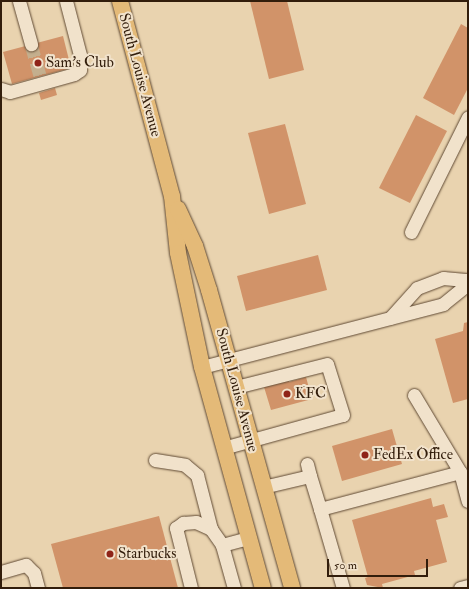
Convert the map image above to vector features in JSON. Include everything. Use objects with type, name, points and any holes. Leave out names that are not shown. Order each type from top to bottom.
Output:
[{"type":"main road","name":"South Louise Avenue","points":[[120,1],[172,196],[178,253],[202,367],[223,448],[263,588]]},
{"type":"main road","name":"South Louise Avenue","points":[[172,196],[195,246],[292,588]]},
{"type":"street","points":[[19,1],[31,44]]},
{"type":"street","points":[[1,89],[10,92],[41,79],[74,74],[82,65],[66,1]]},
{"type":"street","points":[[411,232],[468,117]]},
{"type":"street","points":[[390,318],[417,288],[443,278],[468,280]]},
{"type":"street","points":[[202,367],[443,304],[468,284]]},
{"type":"street","points":[[223,448],[343,415],[327,364],[236,387]]},
{"type":"street","points":[[414,395],[460,472],[468,501]]},
{"type":"street","points":[[156,460],[185,465],[197,475],[211,529],[222,545],[234,588]]},
{"type":"street","points":[[263,487],[308,470],[343,588]]},
{"type":"street","points":[[320,509],[460,472]]},
{"type":"street","points":[[191,588],[176,528],[183,523],[196,522],[211,529]]},
{"type":"street","points":[[222,545],[249,538]]},
{"type":"street","points":[[1,572],[26,565],[34,573],[38,588]]},
{"type":"street","points":[[460,588],[468,586]]},
{"type":"building","points":[[250,1],[287,1],[304,70],[269,79]]},
{"type":"building","points":[[461,24],[468,28],[468,88],[454,115],[423,98]]},
{"type":"building","points":[[63,36],[71,68],[12,84],[3,52]]},
{"type":"building","points":[[55,88],[57,95],[41,100],[39,93]]},
{"type":"building","points":[[416,115],[447,131],[410,203],[379,188]]},
{"type":"building","points":[[285,124],[306,204],[269,214],[248,133]]},
{"type":"building","points":[[318,255],[327,290],[246,311],[237,276]]},
{"type":"building","points":[[468,322],[468,399],[453,403],[435,339],[463,331],[464,323]]},
{"type":"building","points":[[287,377],[289,382],[306,377],[312,399],[271,410],[264,387]]},
{"type":"building","points":[[392,429],[402,464],[342,481],[332,446]]},
{"type":"building","points":[[431,498],[433,507],[444,504],[448,517],[436,520],[447,562],[414,571],[415,575],[382,584],[383,588],[367,585],[365,578],[368,577],[352,520]]},
{"type":"building","points":[[159,516],[178,588],[63,588],[51,544]]},
{"type":"tunnel","points":[[31,44],[40,76]]},
{"type":"place","name":"Sam's Club","points":[[38,63]]},
{"type":"place","name":"KFC","points":[[287,394]]},
{"type":"place","name":"FedEx Office","points":[[365,455]]},
{"type":"place","name":"Starbucks","points":[[110,554]]}]
